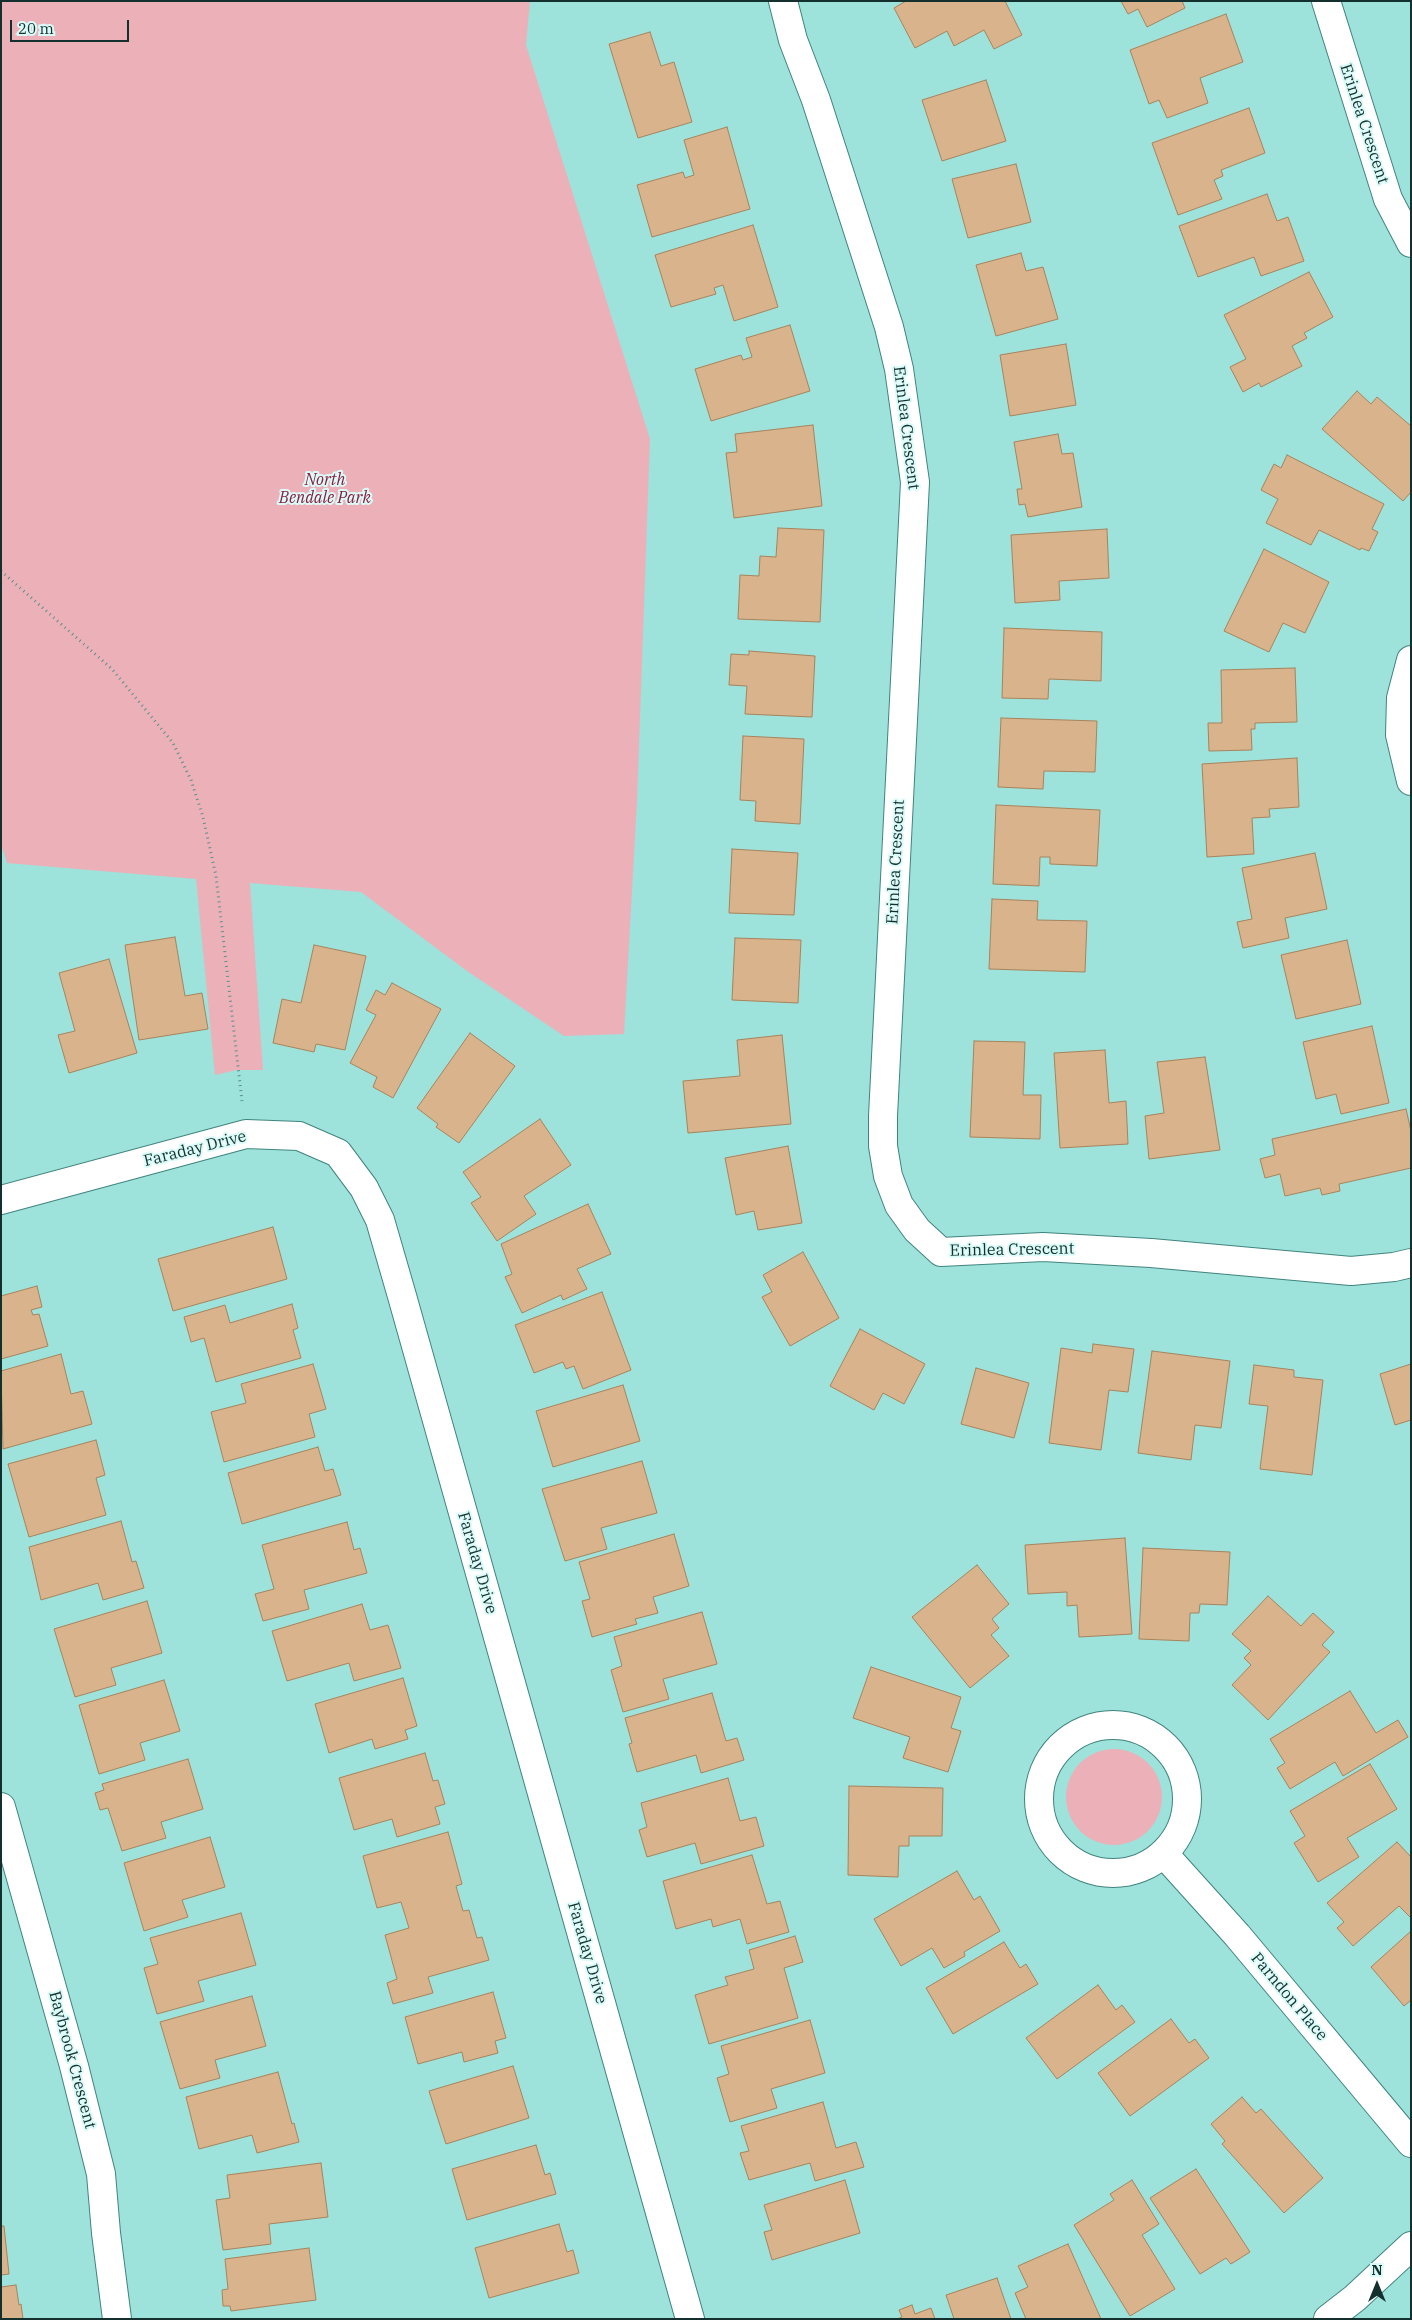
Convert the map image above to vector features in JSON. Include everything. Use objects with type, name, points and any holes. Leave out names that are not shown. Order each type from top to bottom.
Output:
[{"type":"street","name":"Erinlea Crescent","points":[[783,1],[793,40],[816,100],[900,369],[915,482],[883,1116],[883,1146],[888,1176],[900,1205],[917,1230],[941,1252],[1043,1247],[1151,1253],[1351,1271],[1394,1267],[1411,1263]]},
{"type":"street","name":"Erinlea Crescent","points":[[1326,1],[1388,199],[1411,243]]},
{"type":"street","points":[[1411,660],[1401,698],[1400,735],[1411,781]]},
{"type":"street","name":"Faraday Drive","points":[[1,1200],[246,1134],[299,1136],[338,1153],[364,1188],[380,1220],[690,2319]]},
{"type":"street","points":[[1118,1724],[1142,1730],[1163,1743],[1178,1763],[1187,1786],[1187,1811],[1180,1834],[1164,1854],[1144,1867],[1120,1874],[1095,1872],[1072,1862],[1054,1846],[1042,1824],[1038,1800],[1041,1775],[1053,1753],[1071,1737],[1094,1726],[1118,1724]]},
{"type":"street","name":"Baybrook Crescent","points":[[1,1807],[79,2084],[99,2164],[117,2319]]},
{"type":"street","name":"Parndon Place","points":[[1164,1854],[1237,1934],[1411,2143]]},
{"type":"street","points":[[1328,2319],[1355,2298],[1411,2246]]},
{"type":"path","points":[[1,571],[112,669],[173,743],[192,780],[203,817],[216,876],[246,1134]]},
{"type":"green space","name":"North Bendale Park","points":[[1,1],[530,1],[526,45],[650,439],[637,801],[624,1034],[564,1036],[467,971],[361,892],[250,883],[263,1070],[237,1070],[215,1075],[196,879],[7,863],[1,844]]},
{"type":"green space","points":[[1114,1749],[1132,1753],[1148,1763],[1158,1779],[1162,1797],[1158,1815],[1148,1831],[1132,1841],[1114,1845],[1096,1841],[1080,1831],[1070,1815],[1066,1797],[1070,1779],[1080,1763],[1096,1753]]},
{"type":"building","points":[[906,1],[1005,1],[1022,35],[994,49],[984,30],[954,46],[947,31],[915,48],[894,8]]},
{"type":"building","points":[[1121,1],[1182,1],[1185,8],[1147,27],[1138,9],[1128,14]]},
{"type":"building","points":[[1226,14],[1243,62],[1200,78],[1208,103],[1167,118],[1159,100],[1149,104],[1130,50]]},
{"type":"building","points":[[650,32],[661,66],[674,62],[692,122],[638,138],[609,44]]},
{"type":"building","points":[[986,80],[1006,141],[942,161],[922,100]]},
{"type":"building","points":[[1249,108],[1265,153],[1221,170],[1223,176],[1214,180],[1222,199],[1178,215],[1152,143]]},
{"type":"building","points":[[727,127],[750,209],[652,237],[637,185],[683,172],[685,178],[694,175],[684,140]]},
{"type":"building","points":[[1016,164],[1031,222],[968,238],[952,179]]},
{"type":"building","points":[[1267,194],[1277,221],[1288,217],[1304,261],[1261,276],[1254,257],[1198,277],[1179,226]]},
{"type":"building","points":[[753,225],[778,307],[734,321],[723,285],[714,288],[716,294],[671,307],[655,255]]},
{"type":"building","points":[[1021,253],[1026,271],[1043,267],[1058,319],[996,336],[976,265]]},
{"type":"building","points":[[1309,272],[1333,317],[1304,333],[1307,338],[1292,346],[1302,366],[1261,387],[1259,383],[1243,392],[1230,367],[1246,359],[1224,315]]},
{"type":"building","points":[[790,325],[810,391],[711,421],[695,369],[741,355],[743,360],[752,357],[746,338]]},
{"type":"building","points":[[1066,344],[1076,405],[1010,416],[1000,355]]},
{"type":"building","points":[[1357,391],[1371,404],[1377,397],[1411,426],[1411,492],[1403,501],[1322,429]]},
{"type":"building","points":[[813,425],[822,506],[734,518],[726,453],[737,452],[735,434]]},
{"type":"building","points":[[1058,434],[1062,454],[1073,453],[1082,507],[1028,517],[1025,504],[1019,505],[1017,489],[1022,489],[1014,442]]},
{"type":"building","points":[[1287,455],[1384,504],[1372,529],[1378,532],[1369,551],[1361,548],[1360,550],[1319,530],[1311,545],[1266,523],[1278,499],[1261,490],[1274,464],[1281,468]]},
{"type":"building","points":[[778,528],[824,530],[820,622],[738,619],[740,575],[759,576],[760,556],[776,557]]},
{"type":"building","points":[[1107,529],[1109,578],[1059,581],[1060,600],[1015,603],[1011,535]]},
{"type":"building","points":[[1264,549],[1329,582],[1305,633],[1283,623],[1269,652],[1224,631]]},
{"type":"building","points":[[1004,628],[1102,632],[1101,681],[1049,679],[1048,699],[1002,698]]},
{"type":"building","points":[[749,651],[815,656],[812,717],[745,714],[747,686],[729,685],[731,654],[749,655]]},
{"type":"building","points":[[1295,668],[1297,722],[1255,723],[1255,729],[1251,729],[1252,750],[1209,751],[1208,723],[1222,723],[1221,670]]},
{"type":"building","points":[[1001,718],[1097,721],[1095,772],[1044,771],[1043,789],[998,787]]},
{"type":"building","points":[[743,736],[804,739],[800,824],[755,821],[756,801],[740,800]]},
{"type":"building","points":[[1297,758],[1299,807],[1269,809],[1270,817],[1252,818],[1254,854],[1207,857],[1202,764]]},
{"type":"building","points":[[996,805],[1100,810],[1097,866],[1050,864],[1050,857],[1040,857],[1039,886],[993,884]]},
{"type":"building","points":[[732,849],[798,853],[794,915],[729,913]]},
{"type":"building","points":[[1315,853],[1327,909],[1285,918],[1289,938],[1243,948],[1237,922],[1252,919],[1242,868]]},
{"type":"building","points":[[992,899],[1038,901],[1037,920],[1087,921],[1085,972],[989,969]]},
{"type":"building","points":[[175,937],[185,996],[202,993],[208,1029],[139,1040],[125,945]]},
{"type":"building","points":[[735,938],[801,940],[798,1003],[732,1000]]},
{"type":"building","points":[[1347,940],[1361,1004],[1296,1019],[1281,955]]},
{"type":"building","points":[[314,945],[366,956],[345,1050],[316,1044],[314,1052],[273,1043],[282,999],[301,1003]]},
{"type":"building","points":[[109,959],[137,1053],[69,1073],[58,1035],[75,1031],[59,973]]},
{"type":"building","points":[[392,983],[441,1009],[393,1098],[373,1087],[377,1077],[350,1063],[376,1015],[366,1010],[376,990],[385,995]]},
{"type":"building","points":[[1372,1026],[1389,1103],[1341,1114],[1336,1094],[1316,1099],[1303,1042]]},
{"type":"building","points":[[470,1033],[515,1066],[459,1143],[436,1127],[438,1124],[417,1108]]},
{"type":"building","points":[[782,1035],[791,1124],[688,1133],[683,1081],[740,1076],[737,1040]]},
{"type":"building","points":[[974,1041],[1025,1042],[1023,1095],[1041,1095],[1040,1139],[970,1137]]},
{"type":"building","points":[[1105,1050],[1109,1103],[1126,1101],[1128,1144],[1060,1148],[1054,1053]]},
{"type":"building","points":[[1205,1057],[1220,1150],[1149,1159],[1145,1116],[1164,1113],[1157,1062]]},
{"type":"building","points":[[1406,1109],[1411,1131],[1411,1168],[1339,1184],[1340,1191],[1322,1195],[1320,1188],[1285,1196],[1280,1174],[1265,1178],[1260,1159],[1275,1155],[1272,1139]]},
{"type":"building","points":[[540,1119],[571,1165],[524,1196],[536,1214],[497,1241],[471,1203],[481,1197],[463,1172]]},
{"type":"building","points":[[788,1146],[802,1223],[758,1230],[754,1211],[736,1215],[725,1158]]},
{"type":"building","points":[[588,1204],[611,1254],[577,1269],[587,1289],[563,1300],[561,1295],[522,1313],[505,1277],[512,1274],[501,1244]]},
{"type":"building","points":[[273,1227],[287,1279],[173,1311],[158,1259]]},
{"type":"building","points":[[803,1252],[839,1318],[790,1346],[762,1297],[772,1292],[763,1275]]},
{"type":"building","points":[[37,1286],[42,1307],[31,1310],[33,1315],[39,1314],[48,1346],[1,1359],[1,1296]]},
{"type":"building","points":[[602,1292],[631,1370],[583,1389],[574,1366],[566,1369],[563,1362],[534,1373],[515,1325]]},
{"type":"building","points":[[292,1304],[298,1328],[293,1330],[301,1358],[216,1382],[204,1338],[191,1342],[184,1317],[225,1305],[230,1323]]},
{"type":"building","points":[[860,1329],[925,1364],[904,1404],[883,1393],[874,1410],[830,1386]]},
{"type":"building","points":[[1093,1344],[1134,1349],[1128,1392],[1109,1390],[1101,1450],[1049,1443],[1061,1348],[1092,1353]]},
{"type":"building","points":[[1152,1351],[1230,1361],[1221,1428],[1195,1425],[1191,1460],[1138,1453]]},
{"type":"building","points":[[61,1354],[71,1394],[83,1391],[92,1424],[3,1449],[1,1371]]},
{"type":"building","points":[[313,1364],[326,1409],[309,1414],[315,1437],[224,1462],[211,1412],[246,1403],[241,1384]]},
{"type":"building","points":[[1411,1364],[1411,1420],[1395,1425],[1380,1374]]},
{"type":"building","points":[[1254,1365],[1294,1370],[1294,1377],[1323,1380],[1312,1475],[1260,1469],[1268,1406],[1249,1404]]},
{"type":"building","points":[[976,1368],[1029,1383],[1014,1438],[961,1424]]},
{"type":"building","points":[[623,1385],[640,1441],[553,1467],[536,1411]]},
{"type":"building","points":[[96,1440],[105,1475],[96,1478],[106,1515],[29,1537],[8,1464]]},
{"type":"building","points":[[318,1447],[325,1471],[333,1469],[341,1495],[242,1524],[228,1473]]},
{"type":"building","points":[[642,1461],[657,1513],[601,1528],[607,1549],[565,1561],[542,1489]]},
{"type":"building","points":[[121,1521],[132,1562],[136,1561],[144,1588],[103,1600],[98,1583],[41,1600],[29,1547]]},
{"type":"building","points":[[347,1522],[354,1550],[360,1548],[367,1573],[304,1590],[309,1609],[263,1621],[255,1594],[274,1589],[262,1545]]},
{"type":"building","points":[[674,1534],[689,1586],[653,1597],[658,1613],[635,1619],[637,1624],[592,1637],[582,1601],[590,1599],[579,1562]]},
{"type":"building","points":[[1125,1538],[1132,1634],[1079,1637],[1077,1605],[1067,1606],[1067,1592],[1028,1594],[1025,1545]]},
{"type":"building","points":[[1143,1548],[1230,1552],[1227,1605],[1200,1604],[1199,1613],[1190,1613],[1189,1641],[1139,1639]]},
{"type":"building","points":[[977,1565],[1009,1604],[992,1619],[999,1628],[991,1635],[1009,1656],[970,1688],[912,1617]]},
{"type":"building","points":[[1268,1596],[1301,1626],[1313,1613],[1334,1632],[1322,1645],[1330,1652],[1268,1720],[1232,1685],[1251,1665],[1244,1658],[1251,1651],[1232,1634]]},
{"type":"building","points":[[147,1601],[162,1653],[111,1668],[116,1685],[75,1697],[54,1629]]},
{"type":"building","points":[[362,1604],[370,1630],[388,1625],[401,1668],[354,1681],[349,1663],[287,1681],[272,1631]]},
{"type":"building","points":[[702,1612],[717,1664],[663,1679],[669,1699],[623,1712],[611,1670],[622,1666],[614,1637]]},
{"type":"building","points":[[871,1667],[961,1697],[951,1728],[961,1731],[948,1772],[903,1758],[910,1737],[853,1718]]},
{"type":"building","points":[[403,1678],[417,1726],[405,1730],[408,1739],[375,1749],[372,1739],[329,1753],[315,1704]]},
{"type":"building","points":[[164,1680],[180,1731],[140,1743],[145,1760],[99,1774],[79,1705]]},
{"type":"building","points":[[1350,1691],[1376,1733],[1398,1720],[1408,1737],[1343,1776],[1335,1762],[1290,1789],[1277,1768],[1285,1763],[1270,1739]]},
{"type":"building","points":[[712,1693],[726,1741],[737,1738],[744,1760],[701,1773],[696,1755],[637,1772],[629,1744],[632,1743],[625,1718]]},
{"type":"building","points":[[425,1753],[433,1781],[438,1780],[445,1804],[435,1807],[440,1824],[397,1837],[392,1819],[354,1830],[339,1778]]},
{"type":"building","points":[[188,1759],[203,1809],[161,1822],[166,1838],[122,1851],[108,1808],[100,1810],[95,1793],[104,1790],[102,1784]]},
{"type":"building","points":[[1370,1764],[1397,1809],[1347,1838],[1359,1857],[1318,1882],[1294,1843],[1305,1836],[1290,1811]]},
{"type":"building","points":[[728,1778],[740,1821],[756,1817],[764,1846],[701,1864],[695,1843],[647,1857],[639,1830],[647,1827],[641,1803]]},
{"type":"building","points":[[849,1786],[943,1788],[942,1836],[909,1836],[909,1846],[899,1846],[898,1877],[848,1875]]},
{"type":"building","points":[[448,1832],[462,1884],[456,1886],[463,1911],[469,1910],[477,1938],[482,1937],[489,1960],[428,1977],[433,1993],[393,2004],[387,1983],[397,1979],[385,1935],[409,1928],[401,1902],[377,1908],[363,1856]]},
{"type":"building","points":[[210,1837],[225,1887],[182,1900],[188,1917],[144,1931],[124,1863]]},
{"type":"building","points":[[1397,1842],[1411,1857],[1411,1918],[1399,1906],[1353,1946],[1337,1928],[1344,1922],[1327,1903]]},
{"type":"building","points":[[752,1855],[767,1904],[780,1901],[789,1932],[747,1944],[740,1919],[713,1927],[711,1919],[676,1929],[663,1881]]},
{"type":"building","points":[[957,1871],[974,1900],[980,1896],[1000,1931],[964,1952],[965,1956],[944,1968],[932,1948],[901,1966],[874,1919]]},
{"type":"building","points":[[241,1913],[256,1965],[198,1981],[204,2001],[157,2014],[144,1968],[158,1964],[150,1938]]},
{"type":"building","points":[[1411,1931],[1411,2000],[1404,2006],[1371,1967]]},
{"type":"building","points":[[795,1936],[803,1962],[784,1968],[798,2018],[709,2044],[695,1995],[728,1985],[725,1977],[754,1969],[749,1950]]},
{"type":"building","points":[[1004,1942],[1020,1968],[1026,1964],[1038,1984],[953,2034],[926,1988]]},
{"type":"building","points":[[1098,1985],[1116,2010],[1122,2005],[1135,2022],[1057,2079],[1026,2038]]},
{"type":"building","points":[[493,1992],[506,2038],[495,2041],[498,2053],[464,2062],[462,2052],[418,2064],[405,2017]]},
{"type":"building","points":[[252,1996],[266,2046],[215,2060],[220,2078],[180,2089],[160,2022]]},
{"type":"building","points":[[1171,2019],[1189,2043],[1195,2039],[1209,2058],[1130,2116],[1098,2073]]},
{"type":"building","points":[[810,2020],[825,2073],[771,2089],[777,2108],[730,2122],[717,2078],[729,2074],[721,2046]]},
{"type":"building","points":[[513,2066],[529,2118],[446,2144],[429,2091]]},
{"type":"building","points":[[278,2072],[292,2124],[294,2123],[299,2142],[257,2153],[252,2135],[199,2149],[186,2097]]},
{"type":"building","points":[[1242,2097],[1256,2113],[1261,2109],[1323,2178],[1284,2213],[1222,2144],[1225,2141],[1211,2124]]},
{"type":"building","points":[[823,2102],[836,2148],[856,2142],[864,2167],[815,2181],[810,2163],[749,2180],[740,2153],[749,2151],[741,2126]]},
{"type":"building","points":[[536,2145],[545,2175],[550,2173],[556,2194],[467,2220],[452,2169]]},
{"type":"building","points":[[321,2163],[328,2217],[269,2224],[271,2244],[223,2250],[216,2200],[230,2198],[227,2175]]},
{"type":"building","points":[[1196,2169],[1250,2252],[1231,2264],[1226,2258],[1200,2274],[1150,2198]]},
{"type":"building","points":[[845,2180],[860,2233],[772,2260],[764,2232],[772,2230],[764,2205]]},
{"type":"building","points":[[1132,2180],[1159,2224],[1142,2235],[1175,2289],[1130,2316],[1074,2225],[1114,2200],[1110,2194]]},
{"type":"building","points":[[559,2224],[567,2252],[573,2250],[579,2273],[489,2298],[475,2248]]},
{"type":"building","points":[[1,2226],[4,2226],[9,2274],[1,2275]]},
{"type":"building","points":[[1068,2244],[1101,2319],[1026,2319],[1015,2293],[1028,2287],[1018,2266]]},
{"type":"building","points":[[309,2248],[316,2300],[231,2311],[230,2306],[223,2306],[222,2290],[228,2289],[225,2259]]},
{"type":"building","points":[[997,2278],[1011,2319],[954,2319],[946,2295]]},
{"type":"building","points":[[16,2285],[23,2319],[1,2319],[1,2287]]},
{"type":"building","points":[[912,2305],[915,2314],[931,2308],[935,2319],[897,2319],[902,2317],[899,2310]]}]
